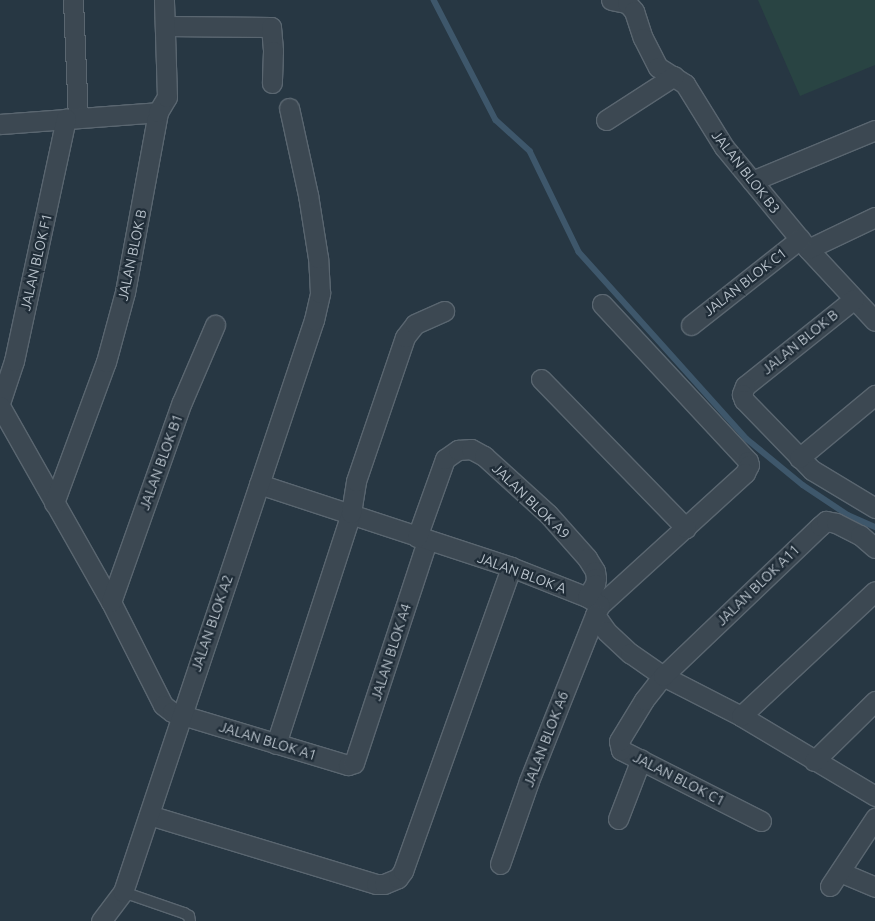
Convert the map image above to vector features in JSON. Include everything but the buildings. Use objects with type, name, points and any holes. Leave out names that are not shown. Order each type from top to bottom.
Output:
[{"type":"street","name":"JALAN BLOK F1","points":[[0,405],[14,362],[72,118],[73,0]]},
{"type":"street","name":"JALAN BLOK B","points":[[54,503],[106,362],[125,292],[158,112],[167,97],[164,0]]},
{"type":"street","name":"JALAN BLOK B3","points":[[611,0],[627,3],[634,11],[653,60],[658,68],[685,84],[724,147],[804,244],[867,309]]},
{"type":"street","points":[[165,26],[271,27],[274,50],[272,83]]},
{"type":"street","points":[[606,120],[674,76]]},
{"type":"street","name":"JALAN BLOK A2","points":[[101,921],[123,892],[314,320],[320,293],[318,258],[308,196],[288,108]]},
{"type":"street","points":[[0,124],[158,112]]},
{"type":"street","points":[[752,181],[875,130]]},
{"type":"street","name":"JALAN BLOK C1","points":[[691,325],[804,244],[875,217]]},
{"type":"street","name":"JALAN BLOK A6","points":[[500,864],[594,606],[686,528],[745,472],[749,465],[748,461],[602,304]]},
{"type":"street","name":"JALAN BLOK B","points":[[799,458],[744,400],[742,394],[745,386],[867,309]]},
{"type":"street","points":[[276,744],[351,513],[356,482],[405,337],[415,324],[444,311]]},
{"type":"street","name":"JALAN BLOK B1","points":[[111,602],[182,402],[215,325]]},
{"type":"street","points":[[541,379],[686,528]]},
{"type":"street","points":[[875,395],[799,458],[828,480],[869,522],[875,548]]},
{"type":"street","points":[[0,405],[111,602],[163,705],[172,712],[182,714]]},
{"type":"street","name":"JALAN BLOK A9","points":[[458,450],[471,449],[484,456],[548,514],[587,558],[595,571],[594,606]]},
{"type":"street","name":"JALAN BLOK A4","points":[[354,763],[445,459],[458,450]]},
{"type":"street","name":"JALAN BLOK A","points":[[259,484],[512,568],[594,606]]},
{"type":"street","name":"JALAN BLOK A11","points":[[663,676],[824,523],[830,521],[836,523],[869,522]]},
{"type":"street","points":[[149,815],[376,884],[384,884],[398,878],[403,871],[469,682],[512,568]]},
{"type":"street","points":[[741,716],[875,591]]},
{"type":"street","points":[[594,606],[606,630],[630,653],[663,676],[741,716],[875,796]]},
{"type":"street","name":"JALAN BLOK C1","points":[[663,676],[644,700],[619,741],[621,750],[761,821]]},
{"type":"street","points":[[814,761],[875,701]]},
{"type":"street","name":"JALAN BLOK A1","points":[[182,714],[348,765],[354,763]]},
{"type":"street","points":[[618,819],[641,760]]},
{"type":"street","points":[[875,818],[835,879],[875,887]]},
{"type":"lane","points":[[123,892],[184,913],[189,916],[190,921]]},
{"type":"green space","points":[[758,0],[875,0],[875,65],[800,96]]},
{"type":"waterway","points":[[434,0],[496,120],[530,151],[579,252],[747,439],[803,485],[848,515],[875,527]]}]
